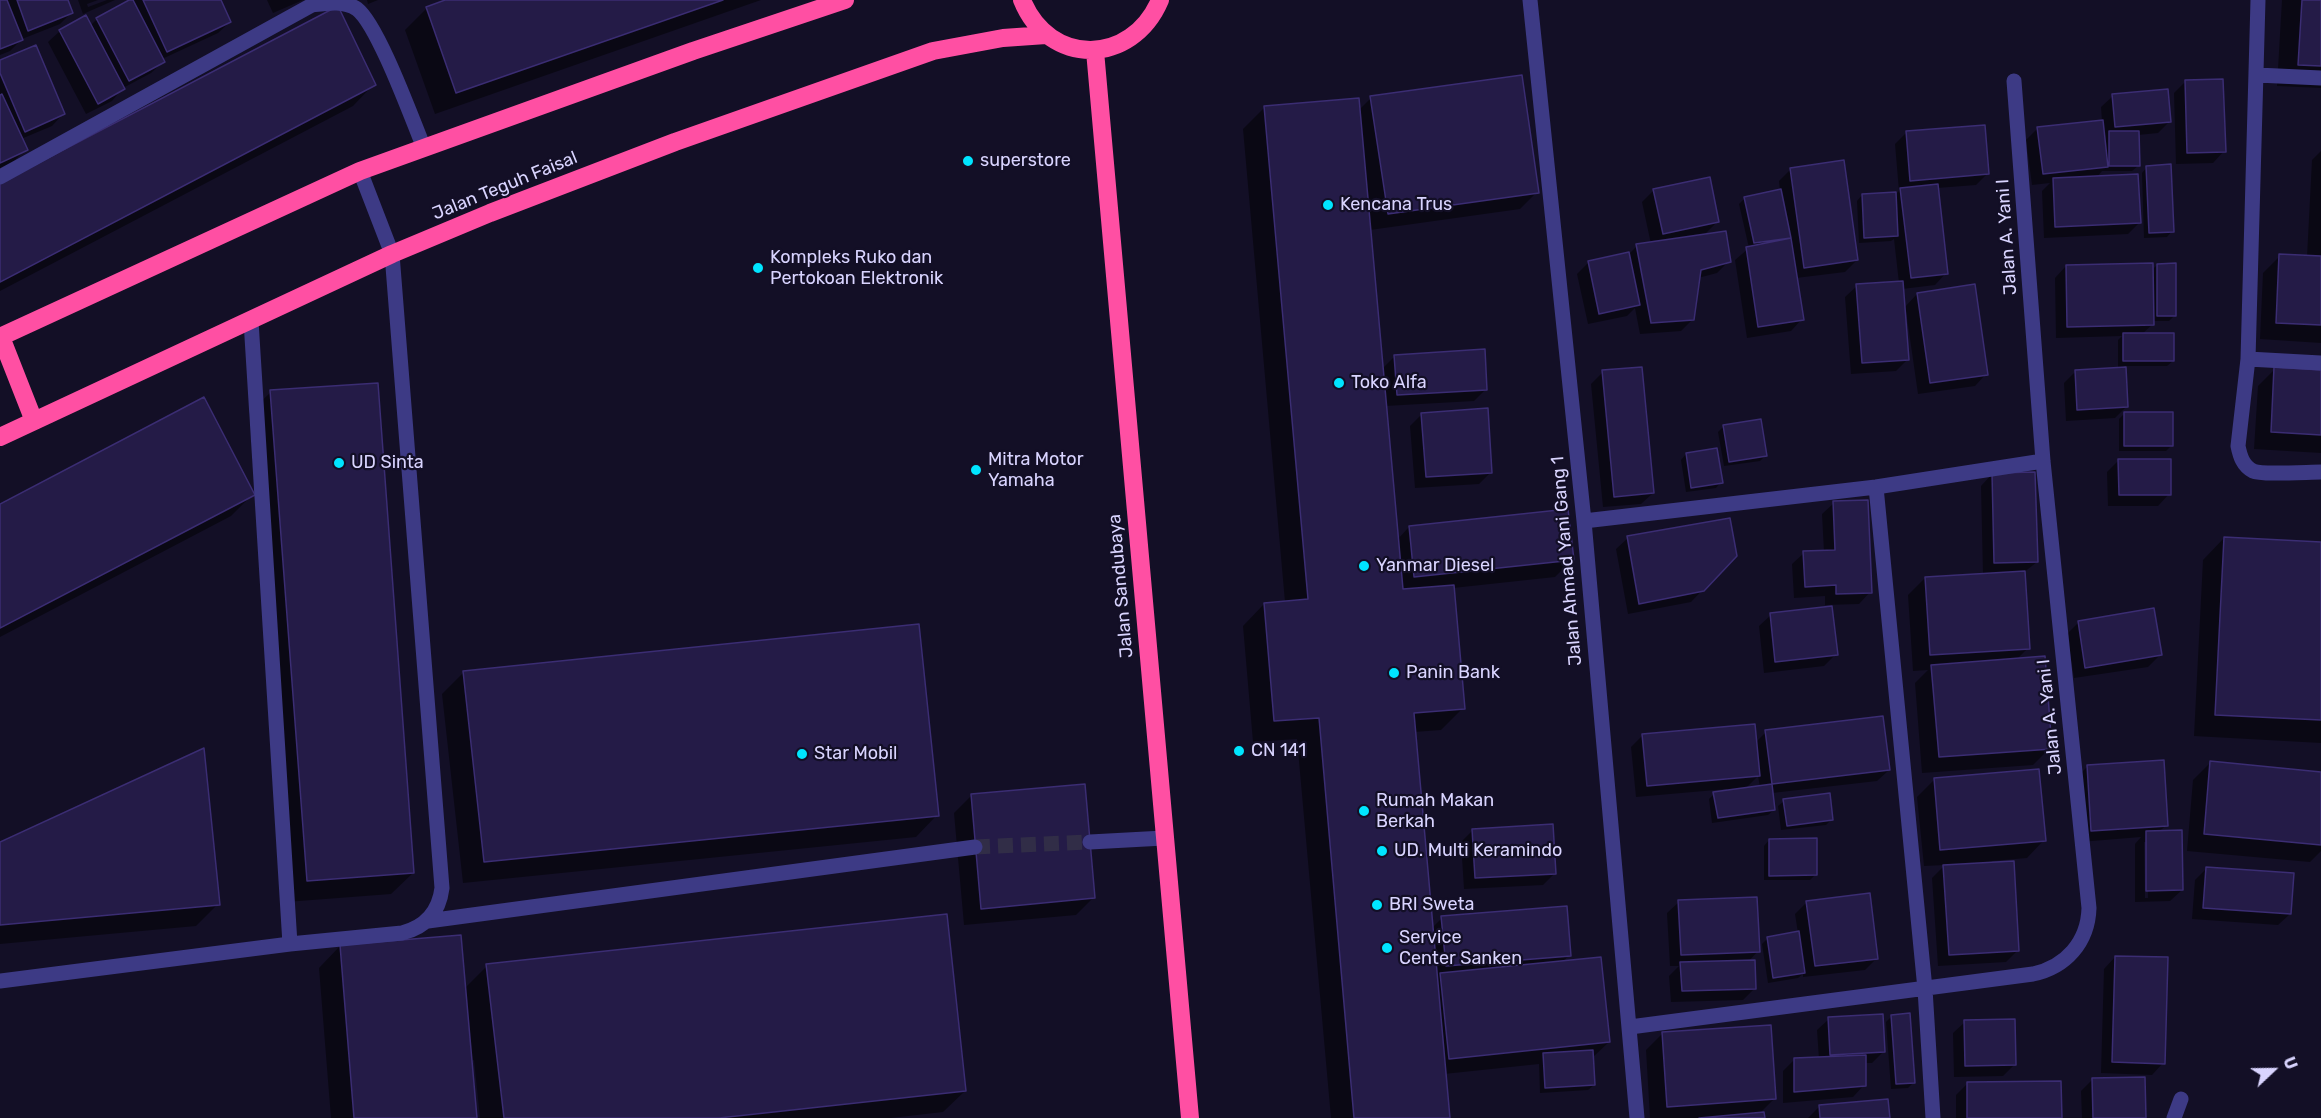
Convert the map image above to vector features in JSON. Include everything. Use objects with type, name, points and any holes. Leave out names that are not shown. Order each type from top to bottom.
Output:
[{"type":"highway","points":[[34,421],[0,337],[360,171],[693,51],[845,0]]},
{"type":"highway","points":[[1022,0],[1035,24],[1046,35],[1069,47],[1095,51],[1113,47],[1128,40],[1153,16],[1160,0]]},
{"type":"highway","name":"Jalan Teguh Faisal","points":[[0,437],[392,254],[490,213],[675,142],[933,51],[1003,38],[1046,35]]},
{"type":"highway","name":"Jalan Sandubaya","points":[[1095,51],[1190,1118]]},
{"type":"street","name":"Jalan Ahmad Yani Gang 1","points":[[1530,0],[1584,521],[1637,1118]]},
{"type":"street","points":[[2258,0],[2248,359],[2238,446],[2240,457],[2254,472],[2321,472]]},
{"type":"street","points":[[0,177],[312,5],[338,2],[357,9],[374,32],[424,148]]},
{"type":"street","points":[[2257,75],[2321,78]]},
{"type":"street","name":"Jalan A. Yani I","points":[[1924,989],[2044,971],[2063,961],[2078,946],[2089,918],[2043,461],[2014,81]]},
{"type":"street","points":[[360,171],[392,254],[442,888],[440,902],[428,921]]},
{"type":"street","points":[[251,321],[290,944]]},
{"type":"street","points":[[2248,359],[2321,363]]},
{"type":"street","points":[[1584,521],[1876,487],[2043,461]]},
{"type":"street","points":[[1876,487],[1924,989],[1934,1118]]},
{"type":"street","points":[[1090,842],[1164,838]]},
{"type":"street","points":[[0,981],[290,944],[402,933],[428,921],[975,847]]},
{"type":"street","points":[[1630,1027],[1924,989]]},
{"type":"street","points":[[2174,1118],[2181,1099]]},
{"type":"building","points":[[0,0],[7,0],[23,40],[0,49]]},
{"type":"building","points":[[17,0],[68,0],[73,13],[28,31]]},
{"type":"building","points":[[133,0],[165,62],[129,81],[96,18]]},
{"type":"building","points":[[143,0],[221,0],[231,22],[167,52]]},
{"type":"building","points":[[445,0],[723,0],[456,93],[426,7]]},
{"type":"building","points":[[2302,0],[2321,0],[2321,66],[2298,65]]},
{"type":"building","points":[[338,6],[376,85],[0,282],[0,183]]},
{"type":"building","points":[[86,15],[125,89],[98,104],[59,30]]},
{"type":"building","points":[[36,45],[65,114],[25,132],[0,73],[0,60]]},
{"type":"building","points":[[1522,75],[1539,193],[1388,214],[1370,96]]},
{"type":"building","points":[[2223,79],[2226,152],[2187,153],[2185,80]]},
{"type":"building","points":[[2168,89],[2171,122],[2115,127],[2112,94]]},
{"type":"building","points":[[2,94],[28,150],[0,163],[0,95]]},
{"type":"building","points":[[1359,98],[1403,589],[1454,585],[1465,709],[1414,713],[1450,1118],[1354,1118],[1319,718],[1274,721],[1264,603],[1308,599],[1264,106]]},
{"type":"building","points":[[2103,120],[2108,167],[2043,174],[2037,127]]},
{"type":"building","points":[[1985,125],[1989,174],[1910,181],[1906,131]]},
{"type":"building","points":[[2109,131],[2139,131],[2140,166],[2109,166]]},
{"type":"building","points":[[1844,160],[1858,260],[1804,268],[1790,168]]},
{"type":"building","points":[[2171,164],[2174,232],[2149,233],[2146,166]]},
{"type":"building","points":[[2138,174],[2141,223],[2055,227],[2053,178]]},
{"type":"building","points":[[1710,177],[1719,222],[1663,234],[1653,189]]},
{"type":"building","points":[[1938,184],[1948,274],[1911,278],[1900,188]]},
{"type":"building","points":[[1781,189],[1791,238],[1754,243],[1744,197]]},
{"type":"building","points":[[1896,192],[1898,236],[1864,238],[1862,194]]},
{"type":"building","points":[[1726,231],[1731,262],[1701,270],[1694,320],[1651,323],[1636,244]]},
{"type":"building","points":[[1791,238],[1804,320],[1758,327],[1746,247]]},
{"type":"building","points":[[1629,252],[1640,305],[1599,314],[1588,261]]},
{"type":"building","points":[[2279,254],[2321,256],[2321,325],[2276,323]]},
{"type":"building","points":[[2153,263],[2154,325],[2067,327],[2066,265]]},
{"type":"building","points":[[2176,263],[2176,316],[2157,316],[2157,264]]},
{"type":"building","points":[[1903,281],[1909,360],[1862,363],[1856,284]]},
{"type":"building","points":[[1975,284],[1988,375],[1930,383],[1917,293]]},
{"type":"building","points":[[2123,333],[2174,333],[2174,361],[2123,361]]},
{"type":"building","points":[[1485,349],[1487,390],[1397,395],[1394,355]]},
{"type":"building","points":[[1642,367],[1654,493],[1614,497],[1602,370]]},
{"type":"building","points":[[2126,367],[2128,407],[2077,410],[2075,370]]},
{"type":"building","points":[[2274,367],[2321,370],[2321,435],[2271,432]]},
{"type":"building","points":[[378,383],[414,873],[307,881],[270,390]]},
{"type":"building","points":[[204,397],[255,495],[0,628],[0,504]]},
{"type":"building","points":[[1488,408],[1492,473],[1426,477],[1421,413]]},
{"type":"building","points":[[2124,412],[2173,412],[2173,446],[2124,446]]},
{"type":"building","points":[[1761,419],[1767,456],[1729,462],[1723,425]]},
{"type":"building","points":[[1717,448],[1723,483],[1691,488],[1686,453]]},
{"type":"building","points":[[2118,459],[2171,459],[2171,495],[2119,495]]},
{"type":"building","points":[[2035,472],[2038,562],[1994,563],[1992,473]]},
{"type":"building","points":[[1868,500],[1872,593],[1836,594],[1836,585],[1805,587],[1803,551],[1835,550],[1833,501]]},
{"type":"building","points":[[1568,509],[1574,560],[1414,577],[1409,526]]},
{"type":"building","points":[[1730,518],[1737,556],[1704,591],[1639,604],[1627,536]]},
{"type":"building","points":[[2224,537],[2321,542],[2321,720],[2215,715]]},
{"type":"building","points":[[2025,571],[2030,649],[1930,655],[1925,577]]},
{"type":"building","points":[[1832,606],[1838,655],[1775,662],[1770,613]]},
{"type":"building","points":[[2154,608],[2162,655],[2085,668],[2078,621]]},
{"type":"building","points":[[919,624],[939,816],[484,862],[463,671]]},
{"type":"building","points":[[2045,656],[2052,749],[1939,757],[1931,665]]},
{"type":"building","points":[[1883,716],[1890,770],[1772,784],[1765,730]]},
{"type":"building","points":[[1755,724],[1760,776],[1647,786],[1642,734]]},
{"type":"building","points":[[204,748],[220,905],[0,925],[0,842]]},
{"type":"building","points":[[2164,760],[2168,826],[2091,831],[2087,765]]},
{"type":"building","points":[[2210,761],[2321,772],[2321,845],[2204,834]]},
{"type":"building","points":[[2039,769],[2046,841],[1940,850],[1934,778]]},
{"type":"building","points":[[1085,784],[1095,898],[981,909],[971,794]]},
{"type":"building","points":[[1772,784],[1775,810],[1718,818],[1713,792]]},
{"type":"building","points":[[1830,793],[1833,820],[1787,826],[1783,799]]},
{"type":"building","points":[[1553,824],[1556,874],[1475,878],[1472,829]]},
{"type":"building","points":[[2182,830],[2183,890],[2146,891],[2146,831]]},
{"type":"building","points":[[1817,838],[1817,875],[1769,876],[1769,839]]},
{"type":"building","points":[[2014,861],[2019,951],[1949,955],[1943,865]]},
{"type":"building","points":[[2206,867],[2294,873],[2291,914],[2203,908]]},
{"type":"building","points":[[1870,893],[1878,959],[1815,966],[1806,901]]},
{"type":"building","points":[[1757,897],[1760,952],[1681,955],[1678,900]]},
{"type":"building","points":[[1567,906],[1571,956],[1446,966],[1441,916]]},
{"type":"building","points":[[947,914],[966,1091],[719,1118],[504,1118],[486,964]]},
{"type":"building","points":[[1799,931],[1805,973],[1773,978],[1767,937]]},
{"type":"building","points":[[461,935],[477,1118],[354,1118],[340,945]]},
{"type":"building","points":[[2115,956],[2168,957],[2165,1064],[2112,1062]]},
{"type":"building","points":[[1601,957],[1610,1042],[1449,1059],[1440,973]]},
{"type":"building","points":[[1755,960],[1756,989],[1682,991],[1680,962]]},
{"type":"building","points":[[1910,1013],[1915,1083],[1896,1084],[1891,1015]]},
{"type":"building","points":[[1883,1014],[1885,1052],[1830,1055],[1828,1017]]},
{"type":"building","points":[[2015,1019],[2016,1065],[1965,1066],[1964,1020]]},
{"type":"building","points":[[1771,1025],[1776,1099],[1667,1107],[1662,1032]]},
{"type":"building","points":[[1593,1050],[1595,1085],[1545,1088],[1543,1053]]},
{"type":"building","points":[[1866,1055],[1866,1086],[1794,1092],[1794,1058]]},
{"type":"building","points":[[2145,1077],[2146,1118],[2093,1118],[2092,1078]]},
{"type":"building","points":[[2061,1081],[2062,1118],[1967,1118],[1967,1082]]},
{"type":"building","points":[[1888,1099],[1890,1118],[1820,1118],[1819,1105]]},
{"type":"building","points":[[1764,1112],[1765,1118],[1699,1118]]},
{"type":"tunnel","points":[[975,847],[1090,842]]},
{"type":"place","name":"superstore","points":[[968,161]]},
{"type":"place","name":"Kencana Trus","points":[[1328,205]]},
{"type":"place","name":"Kompleks Ruko dan Pertokoan Elektronik","points":[[758,268]]},
{"type":"place","name":"Toko Alfa","points":[[1339,383]]},
{"type":"place","name":"UD Sinta","points":[[339,463]]},
{"type":"place","name":"Mitra Motor Yamaha","points":[[976,470]]},
{"type":"place","name":"Yanmar Diesel","points":[[1364,566]]},
{"type":"place","name":"Panin Bank","points":[[1394,673]]},
{"type":"place","name":"CN 141","points":[[1239,751]]},
{"type":"place","name":"Star Mobil","points":[[802,754]]},
{"type":"place","name":"Rumah Makan Berkah","points":[[1364,811]]},
{"type":"place","name":"UD. Multi Keramindo","points":[[1382,851]]},
{"type":"place","name":"BRI Sweta","points":[[1377,905]]},
{"type":"place","name":"Service Center Sanken","points":[[1387,948]]}]
